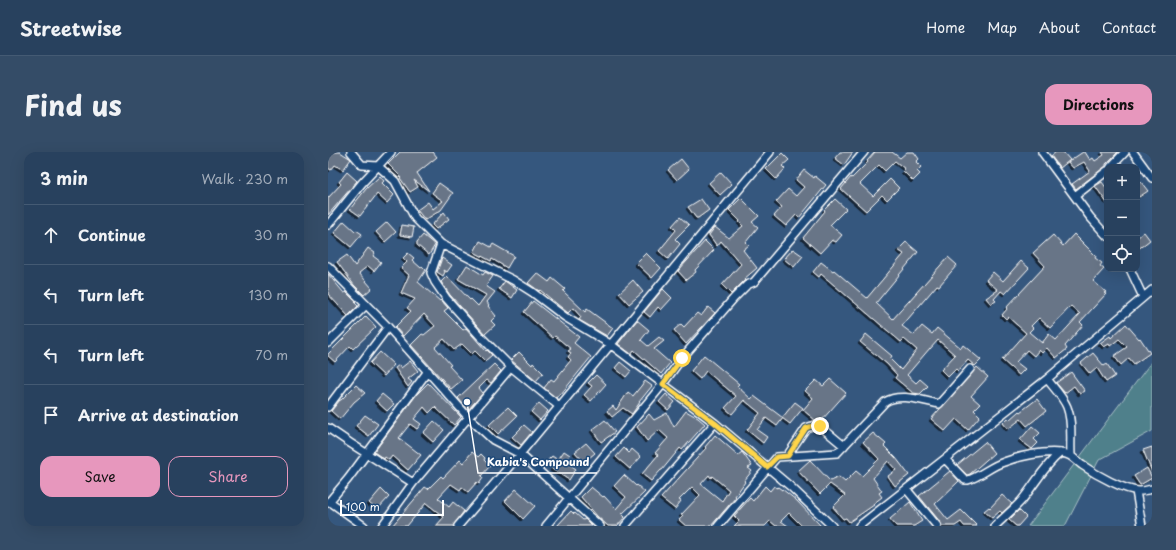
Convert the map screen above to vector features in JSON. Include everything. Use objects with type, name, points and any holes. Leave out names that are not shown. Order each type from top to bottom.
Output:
[{"type":"street","points":[[351,152],[362,165],[378,166],[395,181],[415,218],[441,244],[513,280],[532,292],[565,317],[610,344],[715,423],[767,467],[832,526]]},
{"type":"street","points":[[328,225],[362,183],[391,152]]},
{"type":"street","points":[[458,526],[560,407],[610,344],[770,152]]},
{"type":"street","points":[[546,526],[663,384],[687,352],[734,298],[747,285],[754,282],[864,152]]},
{"type":"street","points":[[1042,152],[1090,217],[1104,233]]},
{"type":"street","points":[[1114,164],[1125,152]]},
{"type":"street","points":[[1133,152],[1152,178]]},
{"type":"street","points":[[1075,196],[1104,172]]},
{"type":"street","points":[[441,244],[431,274],[446,298],[511,367],[560,407]]},
{"type":"street","points":[[328,266],[388,327],[468,418],[493,440],[520,454],[600,526]]},
{"type":"street","points":[[1131,272],[1143,297]]},
{"type":"street","points":[[859,526],[1047,379],[1152,290]]},
{"type":"street","points":[[328,343],[366,305]]},
{"type":"street","points":[[328,407],[388,327]]},
{"type":"street","points":[[382,526],[413,483],[511,367]]},
{"type":"street","points":[[718,526],[777,457],[837,453],[885,402],[896,398],[909,398],[939,404],[970,369]]},
{"type":"street","points":[[364,526],[329,502],[348,479],[428,371]]},
{"type":"street","points":[[1047,379],[1063,399],[1068,409],[1071,429],[1070,455]]},
{"type":"street","points":[[625,526],[715,423]]},
{"type":"street","points":[[788,456],[806,428],[810,426],[820,426],[844,446]]},
{"type":"street","points":[[328,428],[413,483]]},
{"type":"street","points":[[945,459],[965,480],[968,480],[1003,462],[1033,455],[1060,453],[1070,455],[1080,464],[1103,478],[1136,491],[1142,492],[1152,489]]},
{"type":"street","points":[[995,526],[1021,502],[1037,478],[1060,453]]},
{"type":"street","points":[[906,490],[937,526]]},
{"type":"street","points":[[1136,491],[1142,526]]},
{"type":"green space","points":[[1152,361],[1152,431],[1099,460],[1065,526],[1028,526]]},
{"type":"building","points":[[328,152],[340,152],[351,159],[343,170],[335,165],[331,170],[328,168]]},
{"type":"building","points":[[400,152],[433,152],[437,157],[417,173],[429,191],[414,180],[418,187],[410,192],[400,178],[401,177],[388,164]]},
{"type":"building","points":[[840,152],[853,152],[844,165],[835,158]]},
{"type":"building","points":[[875,152],[892,152],[900,158],[907,152],[914,152],[919,159],[916,162],[921,167],[917,171],[920,174],[913,181],[903,171],[905,169],[895,161],[885,171],[879,165],[860,184],[873,196],[890,179],[899,188],[887,200],[882,195],[866,211],[841,189],[851,177],[852,178],[868,162],[867,161]]},
{"type":"building","points":[[1056,152],[1063,152],[1070,160],[1060,168],[1051,156]]},
{"type":"building","points":[[1083,152],[1085,152],[1090,160],[1093,158],[1095,161],[1104,155],[1102,152],[1118,152],[1106,164],[1104,164],[1104,168],[1076,189],[1072,184],[1090,171],[1084,162],[1073,168],[1068,162]]},
{"type":"building","points":[[782,153],[789,160],[782,166],[785,169],[776,179],[766,169]]},
{"type":"building","points":[[681,159],[689,169],[677,180],[668,170]]},
{"type":"building","points":[[804,170],[814,178],[815,176],[826,185],[799,218],[796,215],[786,226],[774,216],[782,207],[776,202],[788,189],[796,196],[804,187],[796,180]]},
{"type":"building","points":[[347,172],[357,181],[328,215],[328,198],[341,184],[339,182]]},
{"type":"building","points":[[721,172],[732,184],[720,195],[709,183]]},
{"type":"building","points":[[380,176],[384,181],[382,183],[394,195],[387,203],[377,194],[360,216],[350,209],[366,189]]},
{"type":"building","points":[[1102,182],[1104,185],[1104,199],[1095,186]]},
{"type":"building","points":[[1141,182],[1148,191],[1140,196]]},
{"type":"building","points":[[439,183],[453,193],[441,210],[425,220],[417,210],[428,202],[433,209],[443,201],[432,193]]},
{"type":"building","points":[[741,198],[759,216],[752,222],[758,227],[746,242],[749,245],[743,250],[757,268],[744,279],[745,280],[731,294],[722,285],[741,264],[721,241],[717,246],[709,235],[715,227],[729,238],[743,226],[729,210]]},
{"type":"building","points":[[701,199],[709,210],[696,218],[688,207]]},
{"type":"building","points":[[835,199],[846,209],[830,225],[842,235],[836,242],[832,240],[820,253],[803,238],[825,211],[824,210]]},
{"type":"building","points":[[444,212],[449,219],[436,229],[432,225]]},
{"type":"building","points":[[680,217],[689,225],[675,239],[680,244],[668,259],[659,251],[676,230],[672,226]]},
{"type":"building","points":[[344,221],[355,231],[356,230],[362,234],[351,247],[334,233]]},
{"type":"building","points":[[387,222],[396,232],[385,242],[376,232]]},
{"type":"building","points":[[402,225],[414,227],[412,237],[400,235]]},
{"type":"building","points":[[1144,232],[1150,240],[1140,248],[1140,236]]},
{"type":"building","points":[[1074,234],[1096,256],[1095,258],[1102,263],[1100,266],[1104,269],[1093,281],[1106,292],[1104,293],[1106,294],[1080,322],[1083,325],[1065,346],[1067,349],[1056,358],[1047,348],[1042,353],[1039,350],[1034,356],[1027,350],[1016,362],[1025,369],[1019,375],[1002,360],[1026,333],[1008,317],[1006,319],[1002,315],[1007,309],[1006,308],[1045,266],[1033,253],[1053,235],[1063,246]],"holes":[[[1071,306],[1080,314],[1056,340],[1049,334],[1042,343],[1029,332],[1033,328],[1031,326],[1039,318],[1050,328]]]},
{"type":"building","points":[[423,235],[435,245],[429,255],[417,245],[417,242]]},
{"type":"building","points":[[480,241],[491,247],[493,244],[514,256],[507,268],[492,259],[491,261],[474,252]]},
{"type":"building","points":[[705,241],[714,250],[695,270],[696,272],[686,280],[678,271]]},
{"type":"building","points":[[906,242],[918,252],[876,303],[893,319],[948,257],[957,265],[939,286],[937,285],[902,326],[914,335],[922,326],[932,334],[937,328],[961,348],[963,345],[981,360],[975,366],[968,360],[958,371],[956,369],[948,377],[941,370],[955,355],[938,340],[907,375],[916,383],[920,379],[928,386],[920,394],[913,393],[895,378],[897,375],[887,364],[860,342],[866,334],[892,356],[890,359],[901,370],[917,350],[904,339],[901,342],[821,274],[819,277],[813,272],[821,262],[833,271],[834,270],[867,298],[904,254],[898,250]]},
{"type":"building","points":[[368,248],[375,253],[373,256],[381,262],[374,271],[368,266],[359,273],[372,288],[364,295],[354,285],[337,262],[347,255],[355,266]]},
{"type":"building","points":[[793,249],[803,256],[794,267],[784,259]]},
{"type":"building","points":[[408,253],[414,258],[412,260],[421,268],[422,266],[426,270],[418,282],[440,301],[441,300],[448,308],[444,311],[463,330],[466,328],[486,351],[487,350],[492,355],[485,361],[475,351],[472,354],[462,344],[454,350],[444,339],[435,347],[462,380],[451,389],[411,345],[422,334],[424,335],[435,326],[424,314],[403,336],[395,327],[411,311],[407,308],[415,299],[401,293],[409,275],[401,268],[407,262],[403,258]]},
{"type":"building","points":[[646,253],[661,268],[652,278],[636,263]]},
{"type":"building","points":[[442,258],[452,265],[447,272],[444,270],[445,272],[443,276],[437,272]]},
{"type":"building","points":[[1021,261],[1029,268],[1005,294],[1001,291],[994,299],[996,301],[991,304],[986,298],[998,290],[986,280],[993,272],[1003,281]]},
{"type":"building","points":[[467,265],[483,275],[485,272],[493,276],[486,286],[495,292],[487,302],[489,305],[488,306],[496,316],[491,321],[495,325],[485,334],[450,295],[441,282],[447,276],[470,300],[471,299],[478,306],[486,295],[458,279]]},
{"type":"building","points":[[537,273],[549,282],[552,278],[565,289],[563,291],[585,312],[587,309],[613,328],[607,336],[579,320],[581,317],[573,308],[568,313],[540,290],[539,291],[528,283]]},
{"type":"building","points":[[328,274],[344,293],[346,292],[358,306],[348,316],[328,294]]},
{"type":"building","points":[[633,280],[643,292],[629,304],[619,293]]},
{"type":"building","points":[[505,281],[517,290],[512,298],[499,289]]},
{"type":"building","points":[[663,289],[672,298],[661,310],[658,307],[650,317],[644,312]]},
{"type":"building","points":[[533,301],[579,337],[574,343],[591,357],[561,394],[560,393],[556,398],[544,388],[551,379],[554,381],[571,360],[568,357],[571,353],[568,351],[571,349],[555,336],[553,338],[524,312]]},
{"type":"building","points":[[708,307],[715,313],[686,344],[674,330],[681,324],[684,327],[697,313],[701,316]]},
{"type":"building","points":[[366,316],[376,327],[353,349],[350,346],[335,362],[328,356],[328,354]]},
{"type":"building","points":[[637,320],[649,330],[641,340],[648,346],[659,337],[664,341],[654,349],[670,363],[661,374],[634,350],[631,354],[618,344]]},
{"type":"building","points":[[1126,324],[1139,339],[1140,338],[1150,353],[1134,364],[1129,358],[1121,365],[1114,356],[1127,347],[1119,339],[1110,346],[1109,344],[1104,347],[1100,343],[1110,336],[1111,338]]},
{"type":"building","points":[[380,352],[394,365],[384,376],[370,363]]},
{"type":"building","points":[[519,352],[532,365],[533,363],[543,373],[536,381],[511,360]]},
{"type":"building","points":[[1093,353],[1104,366],[1107,364],[1115,376],[1106,382],[1097,368],[1090,374],[1081,363]]},
{"type":"building","points":[[704,355],[739,384],[737,386],[751,399],[754,396],[783,418],[777,426],[766,418],[757,430],[767,437],[763,443],[747,430],[760,413],[744,400],[732,414],[725,408],[736,396],[706,371],[700,379],[691,371]]},
{"type":"building","points":[[410,361],[418,371],[408,379],[412,382],[408,387],[395,368],[399,365],[401,368]]},
{"type":"building","points":[[620,362],[631,371],[626,377],[615,368]]},
{"type":"building","points":[[494,364],[501,371],[491,383],[487,380],[479,388],[483,393],[468,410],[458,398]]},
{"type":"building","points":[[977,367],[988,377],[971,396],[980,404],[974,410],[980,416],[968,430],[956,419],[945,431],[931,419]]},
{"type":"building","points":[[1071,372],[1085,391],[1080,394],[1074,386],[1065,393],[1056,383]]},
{"type":"building","points":[[596,375],[606,384],[591,401],[584,395],[592,386],[588,383]]},
{"type":"building","points":[[830,379],[846,393],[821,421],[815,420],[803,410],[813,398],[805,391],[816,380],[823,386]]},
{"type":"building","points":[[645,381],[652,386],[639,402],[632,414],[623,408],[612,417],[607,411],[613,406],[616,410],[628,392],[633,396]]},
{"type":"building","points":[[428,383],[461,417],[454,425],[435,407],[429,413],[424,407],[414,419],[421,424],[417,429],[410,424],[399,438],[421,455],[408,470],[392,456],[389,460],[385,457],[384,459],[374,452],[417,394]]},
{"type":"building","points":[[356,385],[365,393],[354,402],[340,419],[331,411]]},
{"type":"building","points":[[382,394],[394,404],[387,411],[376,401]]},
{"type":"building","points":[[666,394],[675,402],[668,410],[659,402]]},
{"type":"building","points":[[1037,399],[1046,411],[1027,426],[1021,419],[1008,429],[1003,423],[1008,418],[1009,420]]},
{"type":"building","points":[[795,402],[803,408],[790,424],[782,418]]},
{"type":"building","points":[[539,403],[548,411],[540,420],[531,412]]},
{"type":"building","points":[[508,407],[517,416],[498,434],[489,425]]},
{"type":"building","points":[[686,411],[705,424],[682,450],[680,448],[651,481],[642,474],[658,455],[655,453],[668,438],[659,430],[647,441],[637,427],[649,414],[654,420],[667,413],[674,427]]},
{"type":"building","points":[[365,415],[378,424],[369,436],[356,426]]},
{"type":"building","points":[[605,420],[615,432],[601,442],[592,430]]},
{"type":"building","points":[[434,421],[444,430],[433,442],[423,433]]},
{"type":"building","points":[[524,425],[532,432],[521,445],[512,437]]},
{"type":"building","points":[[1032,426],[1040,433],[1034,439],[1038,443],[1032,449],[1020,440]]},
{"type":"building","points":[[873,433],[886,444],[884,446],[896,458],[909,475],[895,486],[888,476],[896,470],[888,461],[873,478],[882,491],[879,493],[882,497],[873,504],[874,505],[849,522],[846,518],[843,519],[833,507],[845,495],[830,484],[820,494],[798,471],[810,460],[830,481],[839,477],[845,482],[856,471],[862,476],[879,459],[863,442]]},
{"type":"building","points":[[715,435],[738,455],[742,452],[752,466],[748,468],[752,471],[744,481],[745,482],[735,496],[736,497],[711,526],[686,526],[679,520],[683,516],[681,515],[700,495],[692,487],[679,500],[681,501],[675,509],[661,498],[706,448],[705,447]],"holes":[[[709,475],[711,478],[712,476],[729,490],[722,501],[701,484]]]},
{"type":"building","points":[[985,442],[994,453],[967,475],[957,465]]},
{"type":"building","points":[[586,443],[595,453],[584,462],[575,452]]},
{"type":"building","points":[[1152,447],[1152,472],[1143,450]]},
{"type":"building","points":[[624,448],[629,453],[632,449],[641,457],[630,469],[616,457]]},
{"type":"building","points":[[564,451],[570,455],[565,461],[576,469],[569,480],[552,469],[555,465],[548,460],[552,456],[558,460]]},
{"type":"building","points":[[472,452],[478,457],[481,454],[490,466],[481,476],[483,478],[479,484],[477,482],[468,492],[462,487],[460,490],[451,484],[438,498],[449,507],[453,502],[464,511],[453,526],[436,526],[444,517],[426,503],[407,526],[392,526],[425,487],[428,489],[441,476],[443,478],[460,460],[463,463]]},
{"type":"building","points":[[1147,468],[1152,478],[1140,485],[1134,476]]},
{"type":"building","points":[[950,471],[959,481],[935,504],[948,520],[961,510],[977,526],[964,526],[961,522],[955,526],[942,526],[919,496]]},
{"type":"building","points":[[624,475],[645,492],[622,514],[625,517],[617,526],[608,526],[597,516],[581,497],[591,487],[603,497],[604,496],[616,509],[626,497],[614,486]]},
{"type":"building","points":[[765,486],[770,491],[774,486],[782,489],[796,500],[821,526],[802,526],[789,513],[781,521],[788,526],[776,526],[770,521],[765,526],[734,526],[739,521],[734,516],[750,498],[753,501]]},
{"type":"building","points":[[381,489],[389,497],[377,510],[369,503]]},
{"type":"building","points":[[516,489],[535,506],[523,519],[505,501]]},
{"type":"building","points":[[1002,495],[1012,504],[1002,513],[1000,511],[992,518],[984,511],[989,507],[990,508]]},
{"type":"building","points":[[910,502],[922,521],[914,526],[896,526],[890,519]]},
{"type":"building","points":[[1019,510],[1026,517],[1018,526],[1016,526],[1009,520]]},
{"type":"building","points":[[571,511],[583,520],[585,519],[592,526],[557,526]]},
{"type":"place","name":"Kabia's Compound","points":[[467,402]]},
{"type":"route","points":[[682,358],[663,384],[715,423],[767,467],[777,457],[788,456],[806,428],[815,425],[820,426]]}]
